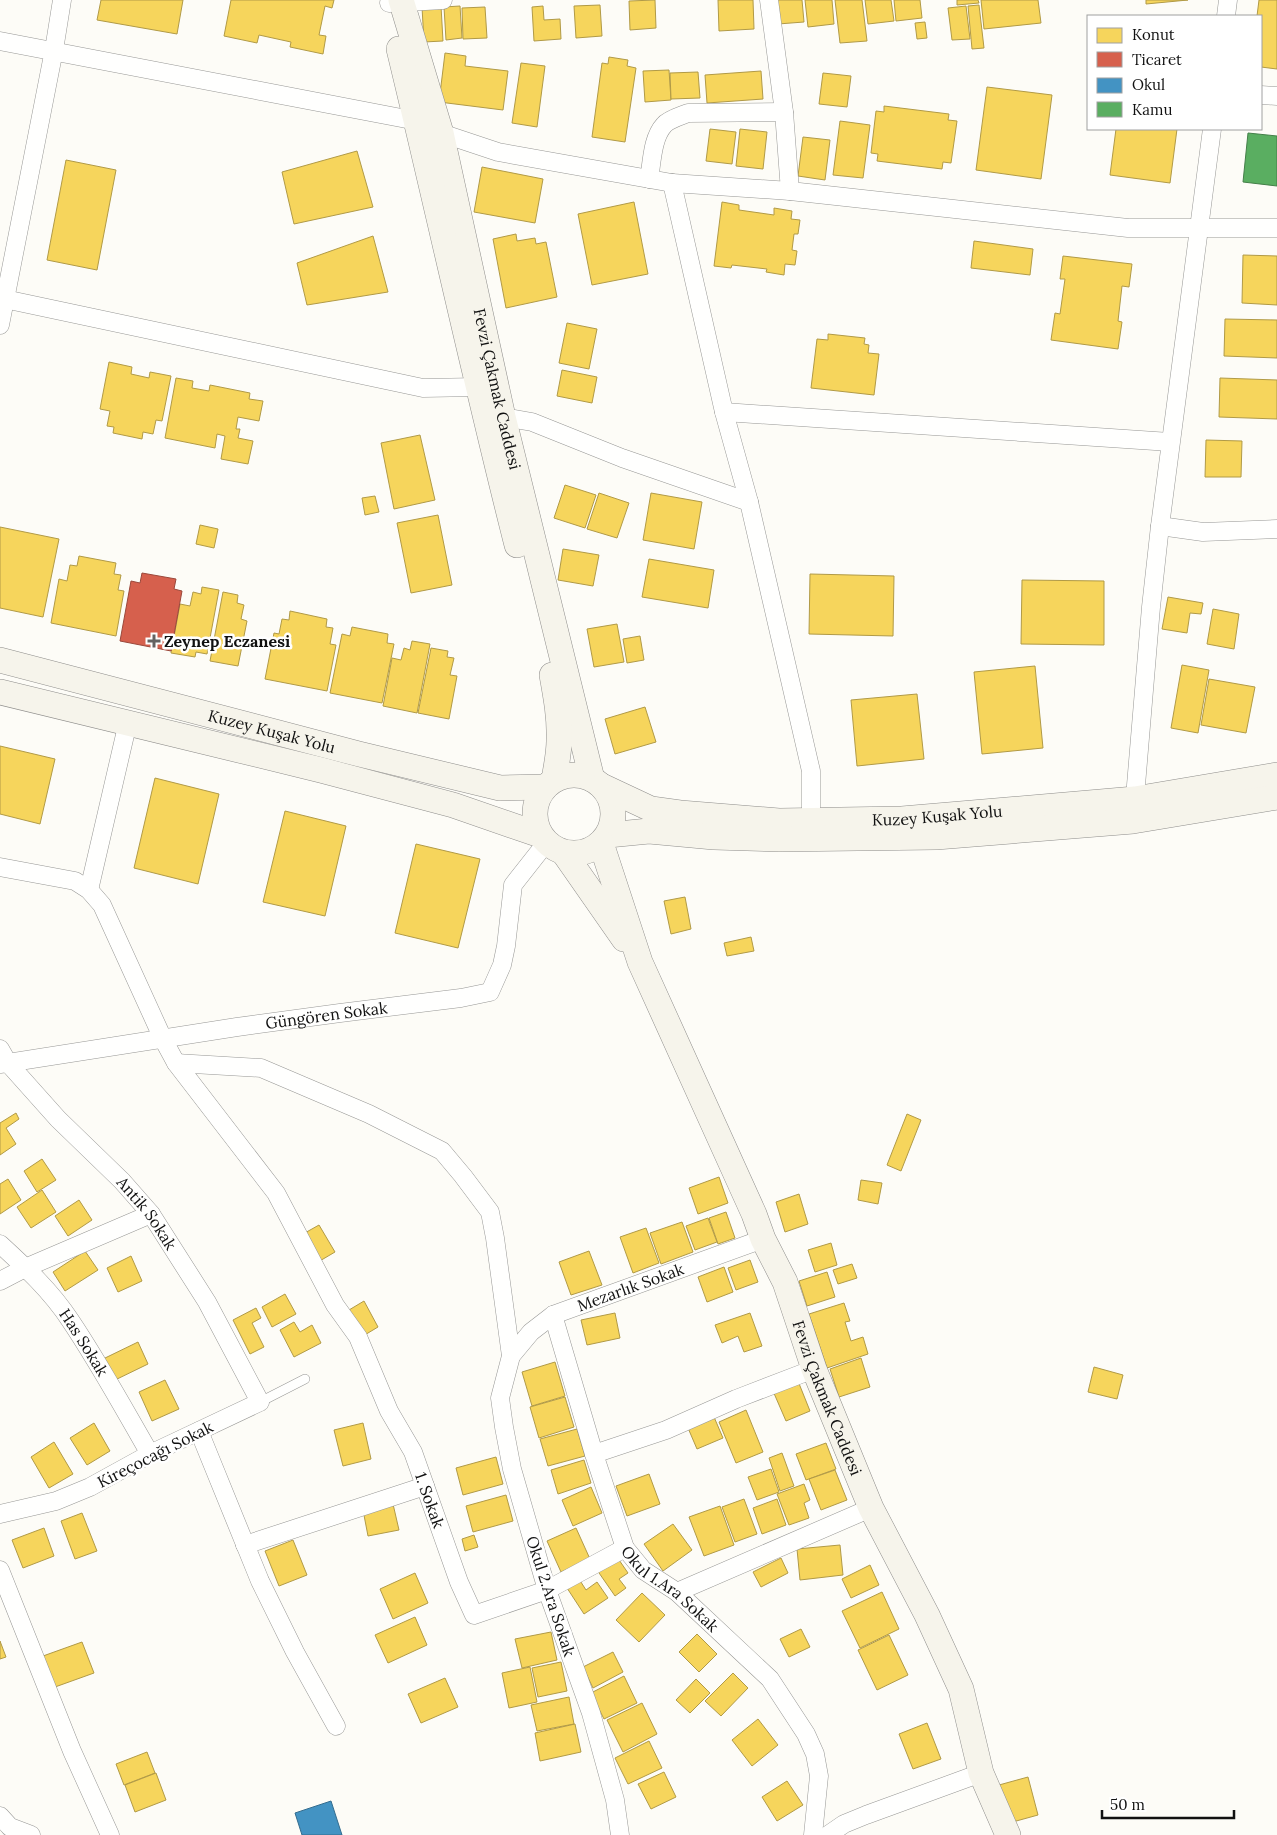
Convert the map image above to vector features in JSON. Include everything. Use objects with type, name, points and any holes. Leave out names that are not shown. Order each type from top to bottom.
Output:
[{"type":"street","points":[[0,325],[2,298],[54,50],[62,0]]},
{"type":"street","points":[[442,0],[395,1],[416,121],[478,388],[555,692],[560,742],[550,783],[536,802],[534,819],[550,844],[640,962]]},
{"type":"street","points":[[769,0],[784,112],[790,192]]},
{"type":"street","points":[[1226,15],[1228,0]]},
{"type":"street","name":"Fevzi Çakmak Caddesi","points":[[395,1],[441,133],[503,417],[597,783]]},
{"type":"street","points":[[0,41],[416,121],[441,133],[498,152],[672,184],[790,192],[1128,228],[1277,228]]},
{"type":"street","points":[[1262,95],[1277,96]]},
{"type":"street","points":[[649,179],[656,140],[664,125],[676,117],[688,113],[784,112]]},
{"type":"street","points":[[1134,810],[1160,526],[1212,130]]},
{"type":"street","points":[[672,184],[724,412],[749,502],[811,771],[811,820]]},
{"type":"street","points":[[2,298],[423,388],[478,388]]},
{"type":"street","points":[[724,412],[1170,442]]},
{"type":"street","points":[[503,417],[532,422],[622,458],[749,502]]},
{"type":"street","points":[[1160,526],[1202,532],[1277,529]]},
{"type":"street","name":"Kuzey Kuşak Yolu","points":[[0,660],[360,754],[500,788],[550,783]]},
{"type":"street","name":"Kuzey Kuşak Yolu","points":[[0,692],[321,770],[453,805],[550,844]]},
{"type":"street","points":[[0,867],[75,881],[89,890],[128,722]]},
{"type":"street","points":[[550,783],[566,775],[580,775],[597,783],[609,797],[613,809],[612,822],[604,839],[584,853],[550,844]]},
{"type":"street","name":"Kuzey Kuşak Yolu","points":[[597,783],[651,810],[780,821],[902,819],[1134,810],[1277,775]]},
{"type":"street","name":"Kuzey Kuşak Yolu","points":[[604,839],[650,831],[714,837],[780,839],[936,837],[1134,810],[1277,797]]},
{"type":"street","points":[[604,839],[640,962]]},
{"type":"street","name":"Güngören Sokak","points":[[3,1059],[163,1040],[330,1014],[460,998],[490,992],[502,965],[513,885],[550,844]]},
{"type":"street","name":"1. Sokak","points":[[89,890],[102,905],[163,1040],[176,1063],[276,1192],[335,1305],[358,1337],[378,1388],[413,1452],[459,1582],[474,1615],[547,1590]]},
{"type":"street","name":"Fevzi Çakmak Caddesi","points":[[640,962],[754,1214],[763,1239],[785,1282],[814,1369],[871,1508],[927,1615],[961,1689],[981,1772],[1008,1835]]},
{"type":"street","name":"Antik Sokak","points":[[3,1059],[58,1119],[122,1182],[151,1214],[207,1302],[260,1402]]},
{"type":"street","points":[[176,1063],[261,1068],[369,1114],[442,1151],[490,1212],[512,1356]]},
{"type":"street","points":[[0,1282],[25,1268],[151,1214]]},
{"type":"street","name":"Mezarlık Sokak","points":[[512,1356],[531,1332],[553,1315],[763,1239]]},
{"type":"street","name":"Has Sokak","points":[[0,1244],[51,1295],[70,1319],[150,1454]]},
{"type":"street","name":"Okul 1.Ara Sokak","points":[[553,1315],[594,1454],[625,1548],[644,1570],[677,1592],[770,1679],[806,1734],[815,1754],[819,1776],[813,1835]]},
{"type":"street","name":"Okul 2.Ara Sokak","points":[[512,1356],[500,1398],[512,1469],[547,1590],[591,1713],[615,1800],[620,1835]]},
{"type":"street","points":[[594,1454],[666,1430],[736,1399],[814,1369]]},
{"type":"street","name":"Kireçocağı Sokak","points":[[0,1514],[56,1501],[90,1487],[150,1454],[260,1402]]},
{"type":"street","points":[[200,1431],[245,1545],[273,1609],[336,1726]]},
{"type":"street","points":[[245,1545],[425,1486]]},
{"type":"street","points":[[677,1592],[871,1508]]},
{"type":"street","points":[[547,1590],[625,1548]]},
{"type":"street","points":[[0,1570],[72,1751],[110,1835]]},
{"type":"street","points":[[828,1835],[844,1824],[981,1772]]},
{"type":"street","points":[[0,1816],[10,1827],[31,1835]]},
{"type":"lane","name":"Kireçocağı Sokak","points":[[260,1402],[305,1379]]},
{"type":"building: Konut","points":[[101,0],[183,0],[177,34],[97,20]]},
{"type":"building: Konut","points":[[231,0],[334,0],[332,8],[325,6],[319,35],[326,36],[323,54],[290,47],[291,42],[259,35],[257,43],[224,36]]},
{"type":"building: Konut","points":[[655,0],[656,28],[630,30],[629,1]]},
{"type":"building: Konut","points":[[718,0],[753,0],[754,29],[719,31]]},
{"type":"building: Konut","points":[[776,0],[802,0],[804,22],[778,24]]},
{"type":"building: Konut","points":[[805,0],[832,0],[834,24],[808,27]]},
{"type":"building: Konut","points":[[835,0],[862,0],[867,41],[840,43]]},
{"type":"building: Konut","points":[[865,0],[891,0],[894,21],[868,24]]},
{"type":"building: Konut","points":[[894,0],[920,0],[922,18],[896,21]]},
{"type":"building: Konut","points":[[957,0],[978,0],[979,3],[957,5]]},
{"type":"building: Konut","points":[[981,0],[1038,0],[1041,23],[984,29]]},
{"type":"building: Konut","points":[[1146,0],[1188,0],[1146,4]]},
{"type":"building: Konut","points":[[1259,0],[1277,0],[1277,69],[1262,67],[1262,15],[1257,15]]},
{"type":"building: Konut","points":[[600,5],[602,36],[576,38],[574,6]]},
{"type":"building: Konut","points":[[979,5],[984,48],[972,49],[968,6]]},
{"type":"building: Konut","points":[[441,6],[443,41],[424,42],[422,7]]},
{"type":"building: Konut","points":[[460,6],[462,38],[446,40],[444,7]]},
{"type":"building: Konut","points":[[543,6],[544,20],[560,19],[561,39],[534,41],[532,7]]},
{"type":"building: Konut","points":[[966,6],[970,39],[952,40],[948,8]]},
{"type":"building: Konut","points":[[485,7],[487,38],[463,39],[462,8]]},
{"type":"building: Konut","points":[[925,22],[927,38],[917,39],[915,23]]},
{"type":"building: Konut","points":[[445,53],[466,56],[465,66],[508,71],[503,110],[439,102]]},
{"type":"building: Konut","points":[[609,57],[628,60],[627,66],[636,68],[625,142],[592,137],[602,63],[608,64]]},
{"type":"building: Konut","points":[[521,63],[545,66],[537,127],[512,123]]},
{"type":"building: Konut","points":[[669,70],[671,100],[645,102],[643,71]]},
{"type":"building: Konut","points":[[761,71],[763,99],[707,103],[705,75]]},
{"type":"building: Konut","points":[[698,72],[700,98],[671,99],[670,73]]},
{"type":"building: Konut","points":[[823,73],[851,76],[847,107],[819,104]]},
{"type":"building: Konut","points":[[987,87],[1052,95],[1041,179],[976,170]]},
{"type":"building: Konut","points":[[884,106],[949,114],[948,120],[957,121],[951,163],[943,162],[942,169],[877,161],[878,154],[871,153],[876,111],[884,112]]},
{"type":"building: Konut","points":[[840,121],[870,125],[863,178],[833,175]]},
{"type":"building: Konut","points":[[710,129],[736,132],[732,164],[706,161]]},
{"type":"building: Konut","points":[[740,129],[767,132],[763,169],[736,166]]},
{"type":"building: Konut","points":[[1116,130],[1177,130],[1170,183],[1110,175]]},
{"type":"building: Konut","points":[[803,137],[830,140],[825,180],[798,176]]},
{"type":"building: Konut","points":[[357,151],[373,207],[294,224],[282,172]]},
{"type":"building: Konut","points":[[66,160],[116,170],[97,270],[47,260]]},
{"type":"building: Konut","points":[[482,167],[543,179],[535,223],[474,212]]},
{"type":"building: Konut","points":[[634,202],[648,274],[592,285],[578,214]]},
{"type":"building: Konut","points":[[722,202],[739,205],[739,210],[774,215],[774,208],[792,211],[791,219],[800,220],[798,234],[794,234],[792,250],[797,251],[795,265],[785,264],[784,275],[766,272],[767,269],[732,265],[731,268],[714,266]]},
{"type":"building: Konut","points":[[516,234],[517,241],[535,238],[536,244],[546,242],[557,297],[506,308],[493,239]]},
{"type":"building: Konut","points":[[373,236],[388,292],[307,305],[297,263]]},
{"type":"building: Konut","points":[[974,241],[1033,249],[1030,275],[971,268]]},
{"type":"building: Konut","points":[[1243,255],[1277,256],[1277,305],[1242,303]]},
{"type":"building: Konut","points":[[1063,256],[1132,264],[1129,287],[1122,286],[1118,321],[1122,322],[1118,349],[1051,340],[1055,313],[1060,314],[1065,279],[1060,279]]},
{"type":"building: Konut","points":[[1225,319],[1277,320],[1277,358],[1224,356]]},
{"type":"building: Konut","points":[[567,323],[597,329],[589,369],[559,363]]},
{"type":"building: Konut","points":[[828,334],[865,338],[864,344],[869,345],[868,353],[879,354],[874,395],[811,388],[817,339],[828,340]]},
{"type":"building: Konut","points":[[109,362],[132,367],[131,374],[149,378],[150,372],[171,376],[162,421],[156,420],[153,434],[143,432],[142,439],[113,433],[114,427],[107,426],[110,411],[100,409]]},
{"type":"building: Konut","points":[[562,370],[597,377],[592,403],[557,396]]},
{"type":"building: Konut","points":[[176,378],[193,381],[192,388],[209,391],[210,385],[250,393],[249,399],[263,401],[259,421],[238,417],[236,429],[240,429],[238,438],[253,441],[248,464],[221,459],[225,436],[217,434],[215,448],[165,438]]},
{"type":"building: Konut","points":[[1220,378],[1277,380],[1277,419],[1219,417]]},
{"type":"building: Konut","points":[[420,435],[435,500],[394,509],[381,443]]},
{"type":"building: Konut","points":[[1206,440],[1242,441],[1241,477],[1205,477]]},
{"type":"building: Konut","points":[[565,485],[596,495],[585,528],[554,518]]},
{"type":"building: Konut","points":[[599,493],[629,503],[617,538],[587,529]]},
{"type":"building: Konut","points":[[651,493],[702,502],[694,549],[643,540]]},
{"type":"building: Konut","points":[[375,496],[379,512],[365,515],[362,498]]},
{"type":"building: Konut","points":[[438,515],[452,585],[411,593],[397,523]]},
{"type":"building: Konut","points":[[200,525],[218,529],[214,548],[196,544]]},
{"type":"building: Konut","points":[[0,527],[59,539],[43,617],[0,608]]},
{"type":"building: Konut","points":[[563,549],[599,555],[593,586],[558,580]]},
{"type":"building: Konut","points":[[79,556],[116,563],[114,574],[121,575],[118,590],[124,591],[116,636],[51,623],[59,579],[67,581],[70,565],[77,566]]},
{"type":"building: Konut","points":[[649,559],[714,570],[708,608],[642,597]]},
{"type":"building: Konut","points":[[810,574],[894,576],[893,636],[809,634]]},
{"type":"building: Konut","points":[[1022,580],[1104,581],[1104,645],[1021,644]]},
{"type":"building: Konut","points":[[202,587],[219,590],[207,654],[196,652],[195,657],[171,653],[180,604],[190,606],[193,592],[201,594]]},
{"type":"building: Konut","points":[[223,592],[238,595],[237,603],[244,605],[241,619],[247,621],[238,666],[210,661]]},
{"type":"building: Konut","points":[[1168,597],[1203,603],[1201,614],[1190,613],[1187,633],[1162,629]]},
{"type":"building: Konut","points":[[1213,609],[1239,614],[1234,649],[1207,644]]},
{"type":"building: Konut","points":[[290,611],[327,619],[326,627],[333,628],[330,644],[336,645],[327,691],[265,679],[274,633],[279,634],[282,619],[289,620]]},
{"type":"building: Konut","points":[[617,624],[624,662],[594,667],[587,629]]},
{"type":"building: Konut","points":[[352,627],[388,634],[387,643],[394,644],[382,703],[330,693],[342,634],[350,636]]},
{"type":"building: Konut","points":[[640,636],[644,660],[627,663],[623,639]]},
{"type":"building: Konut","points":[[412,641],[430,644],[417,713],[383,706],[392,658],[401,660],[404,648],[410,650]]},
{"type":"building: Konut","points":[[431,648],[448,651],[447,657],[454,658],[450,675],[457,676],[449,719],[418,713]]},
{"type":"building: Konut","points":[[1182,665],[1209,670],[1198,733],[1171,728]]},
{"type":"building: Konut","points":[[1035,666],[1043,748],[982,754],[974,672]]},
{"type":"building: Konut","points":[[1209,679],[1255,687],[1246,733],[1201,725]]},
{"type":"building: Konut","points":[[917,694],[924,759],[857,766],[851,700]]},
{"type":"building: Konut","points":[[645,707],[656,742],[615,754],[605,719]]},
{"type":"building: Konut","points":[[0,746],[55,759],[40,824],[0,814]]},
{"type":"building: Konut","points":[[155,778],[219,794],[198,884],[134,868]]},
{"type":"building: Konut","points":[[285,811],[346,826],[325,916],[263,902]]},
{"type":"building: Konut","points":[[416,844],[480,859],[458,948],[395,933]]},
{"type":"building: Konut","points":[[685,897],[691,929],[671,934],[664,901]]},
{"type":"building: Konut","points":[[751,937],[754,951],[727,956],[724,943]]},
{"type":"building: Konut","points":[[16,1113],[19,1119],[6,1128],[16,1144],[0,1155],[0,1123]]},
{"type":"building: Konut","points":[[907,1114],[921,1120],[901,1171],[887,1165]]},
{"type":"building: Konut","points":[[42,1159],[56,1180],[37,1192],[24,1171]]},
{"type":"building: Konut","points":[[719,1177],[728,1203],[698,1214],[689,1188]]},
{"type":"building: Konut","points":[[8,1179],[21,1200],[0,1214],[0,1184]]},
{"type":"building: Konut","points":[[861,1180],[882,1183],[878,1204],[858,1200]]},
{"type":"building: Konut","points":[[42,1190],[56,1212],[31,1228],[17,1207]]},
{"type":"building: Konut","points":[[799,1194],[808,1224],[785,1232],[776,1202]]},
{"type":"building: Konut","points":[[79,1200],[92,1220],[68,1236],[55,1216]]},
{"type":"building: Konut","points":[[726,1212],[735,1238],[718,1244],[709,1218]]},
{"type":"building: Konut","points":[[708,1218],[717,1242],[695,1250],[686,1226]]},
{"type":"building: Konut","points":[[682,1222],[693,1252],[661,1264],[650,1233]]},
{"type":"building: Konut","points":[[319,1225],[335,1252],[318,1262],[303,1234]]},
{"type":"building: Konut","points":[[646,1228],[659,1263],[633,1273],[620,1237]]},
{"type":"building: Konut","points":[[831,1243],[837,1265],[815,1272],[808,1250]]},
{"type":"building: Konut","points":[[85,1251],[98,1270],[65,1291],[53,1272]]},
{"type":"building: Konut","points":[[589,1251],[602,1285],[571,1295],[559,1262]]},
{"type":"building: Konut","points":[[131,1256],[142,1281],[118,1292],[107,1268]]},
{"type":"building: Konut","points":[[750,1260],[758,1282],[736,1290],[728,1268]]},
{"type":"building: Konut","points":[[852,1264],[857,1278],[838,1284],[833,1270]]},
{"type":"building: Konut","points":[[724,1267],[733,1292],[707,1302],[698,1277]]},
{"type":"building: Konut","points":[[827,1272],[835,1297],[807,1306],[799,1281]]},
{"type":"building: Konut","points":[[285,1294],[296,1314],[272,1327],[262,1307]]},
{"type":"building: Konut","points":[[364,1301],[378,1327],[363,1336],[349,1310]]},
{"type":"building: Konut","points":[[844,1303],[850,1321],[845,1322],[851,1341],[863,1337],[868,1354],[827,1368],[809,1314]]},
{"type":"building: Konut","points":[[256,1308],[261,1318],[252,1323],[264,1347],[250,1354],[233,1320]]},
{"type":"building: Konut","points":[[615,1313],[620,1338],[587,1345],[581,1320]]},
{"type":"building: Konut","points":[[750,1313],[762,1346],[744,1352],[738,1336],[722,1343],[715,1325]]},
{"type":"building: Konut","points":[[294,1322],[300,1332],[312,1325],[321,1343],[294,1357],[280,1330]]},
{"type":"building: Konut","points":[[138,1342],[148,1364],[113,1381],[103,1359]]},
{"type":"building: Konut","points":[[861,1358],[870,1387],[839,1397],[830,1369]]},
{"type":"building: Konut","points":[[555,1362],[565,1396],[532,1406],[522,1372]]},
{"type":"building: Konut","points":[[1094,1367],[1123,1375],[1117,1399],[1088,1392]]},
{"type":"building: Konut","points":[[165,1380],[179,1409],[152,1421],[139,1392]]},
{"type":"building: Konut","points":[[798,1381],[810,1411],[786,1421],[773,1391]]},
{"type":"building: Konut","points":[[565,1397],[574,1427],[539,1438],[530,1407]]},
{"type":"building: Konut","points":[[746,1410],[763,1452],[736,1463],[719,1422]]},
{"type":"building: Konut","points":[[714,1417],[723,1438],[697,1449],[688,1428]]},
{"type":"building: Konut","points":[[94,1423],[110,1451],[87,1465],[70,1438]]},
{"type":"building: Konut","points":[[363,1423],[371,1459],[343,1466],[334,1430]]},
{"type":"building: Konut","points":[[577,1429],[585,1456],[548,1466],[540,1439]]},
{"type":"building: Konut","points":[[54,1442],[73,1474],[49,1488],[31,1457]]},
{"type":"building: Konut","points":[[826,1443],[836,1469],[806,1480],[796,1454]]},
{"type":"building: Konut","points":[[782,1453],[794,1486],[780,1491],[769,1458]]},
{"type":"building: Konut","points":[[496,1457],[503,1484],[463,1495],[456,1468]]},
{"type":"building: Konut","points":[[584,1460],[591,1483],[558,1494],[551,1470]]},
{"type":"building: Konut","points":[[771,1469],[779,1492],[757,1500],[748,1477]]},
{"type":"building: Konut","points":[[835,1470],[847,1500],[821,1510],[809,1479]]},
{"type":"building: Konut","points":[[649,1474],[660,1504],[627,1516],[616,1486]]},
{"type":"building: Konut","points":[[804,1484],[810,1500],[804,1503],[809,1518],[789,1525],[777,1494]]},
{"type":"building: Konut","points":[[591,1487],[602,1513],[573,1526],[562,1500]]},
{"type":"building: Konut","points":[[506,1495],[513,1521],[473,1532],[466,1506]]},
{"type":"building: Konut","points":[[744,1499],[757,1534],[735,1542],[722,1507]]},
{"type":"building: Konut","points":[[777,1499],[786,1525],[762,1534],[753,1508]]},
{"type":"building: Konut","points":[[393,1504],[399,1530],[368,1536],[363,1510]]},
{"type":"building: Konut","points":[[720,1506],[734,1545],[704,1556],[689,1517]]},
{"type":"building: Konut","points":[[82,1513],[97,1551],[75,1559],[61,1521]]},
{"type":"building: Konut","points":[[673,1524],[692,1550],[663,1571],[644,1544]]},
{"type":"building: Konut","points":[[44,1528],[54,1556],[23,1568],[12,1540]]},
{"type":"building: Konut","points":[[576,1528],[590,1559],[561,1572],[547,1541]]},
{"type":"building: Konut","points":[[474,1535],[478,1547],[465,1551],[462,1539]]},
{"type":"building: Konut","points":[[293,1540],[307,1575],[279,1586],[265,1551]]},
{"type":"building: Konut","points":[[840,1545],[843,1575],[800,1580],[797,1549]]},
{"type":"building: Konut","points":[[617,1557],[628,1573],[619,1579],[626,1588],[615,1596],[597,1570]]},
{"type":"building: Konut","points":[[781,1558],[788,1573],[761,1587],[753,1572]]},
{"type":"building: Konut","points":[[870,1565],[879,1585],[851,1598],[842,1579]]},
{"type":"building: Konut","points":[[415,1573],[428,1603],[393,1619],[380,1589]]},
{"type":"building: Konut","points":[[579,1579],[586,1590],[597,1582],[608,1598],[584,1614],[567,1588]]},
{"type":"building: Konut","points":[[882,1592],[899,1629],[860,1648],[842,1611]]},
{"type":"building: Konut","points":[[642,1593],[665,1615],[639,1642],[616,1620]]},
{"type":"building: Konut","points":[[415,1617],[427,1645],[388,1663],[375,1635]]},
{"type":"building: Konut","points":[[801,1629],[810,1647],[789,1657],[780,1639]]},
{"type":"building: Konut","points":[[551,1632],[557,1660],[522,1668],[515,1639]]},
{"type":"building: Konut","points":[[697,1634],[717,1654],[699,1672],[679,1652]]},
{"type":"building: Konut","points":[[889,1635],[908,1675],[877,1690],[858,1650]]},
{"type":"building: Konut","points":[[0,1641],[6,1657],[0,1659]]},
{"type":"building: Konut","points":[[82,1642],[94,1673],[55,1687],[43,1656]]},
{"type":"building: Konut","points":[[613,1652],[623,1672],[593,1688],[583,1667]]},
{"type":"building: Konut","points":[[561,1662],[567,1691],[538,1697],[532,1668]]},
{"type":"building: Konut","points":[[530,1667],[537,1702],[509,1708],[502,1673]]},
{"type":"building: Konut","points":[[733,1673],[748,1688],[721,1716],[705,1701]]},
{"type":"building: Konut","points":[[624,1676],[637,1703],[604,1719],[591,1693]]},
{"type":"building: Konut","points":[[445,1678],[458,1707],[421,1723],[408,1694]]},
{"type":"building: Konut","points":[[696,1679],[710,1693],[690,1713],[676,1700]]},
{"type":"building: Konut","points":[[569,1697],[574,1724],[537,1731],[531,1705]]},
{"type":"building: Konut","points":[[642,1703],[657,1734],[623,1752],[607,1720]]},
{"type":"building: Konut","points":[[758,1719],[778,1745],[752,1766],[732,1740]]},
{"type":"building: Konut","points":[[927,1723],[941,1759],[913,1769],[899,1734]]},
{"type":"building: Konut","points":[[575,1724],[581,1752],[540,1761],[535,1733]]},
{"type":"building: Konut","points":[[649,1741],[662,1768],[628,1784],[615,1758]]},
{"type":"building: Konut","points":[[147,1752],[155,1773],[124,1785],[116,1764]]},
{"type":"building: Konut","points":[[664,1772],[676,1797],[651,1809],[638,1784]]},
{"type":"building: Konut","points":[[156,1773],[166,1800],[135,1812],[125,1785]]},
{"type":"building: Konut","points":[[1028,1777],[1038,1815],[1009,1823],[999,1785]]},
{"type":"building: Konut","points":[[787,1781],[803,1805],[777,1821],[762,1797]]},
{"type":"building: Ticaret","points":[[142,573],[176,579],[174,589],[182,591],[171,651],[120,641],[131,581],[140,583]]},
{"type":"building: Okul","points":[[331,1801],[342,1835],[302,1835],[295,1813]]},
{"type":"building: Kamu","points":[[1248,133],[1277,136],[1277,186],[1243,182]]},
{"type":"place","name":"Zeynep Eczanesi","points":[[154,641]]}]
